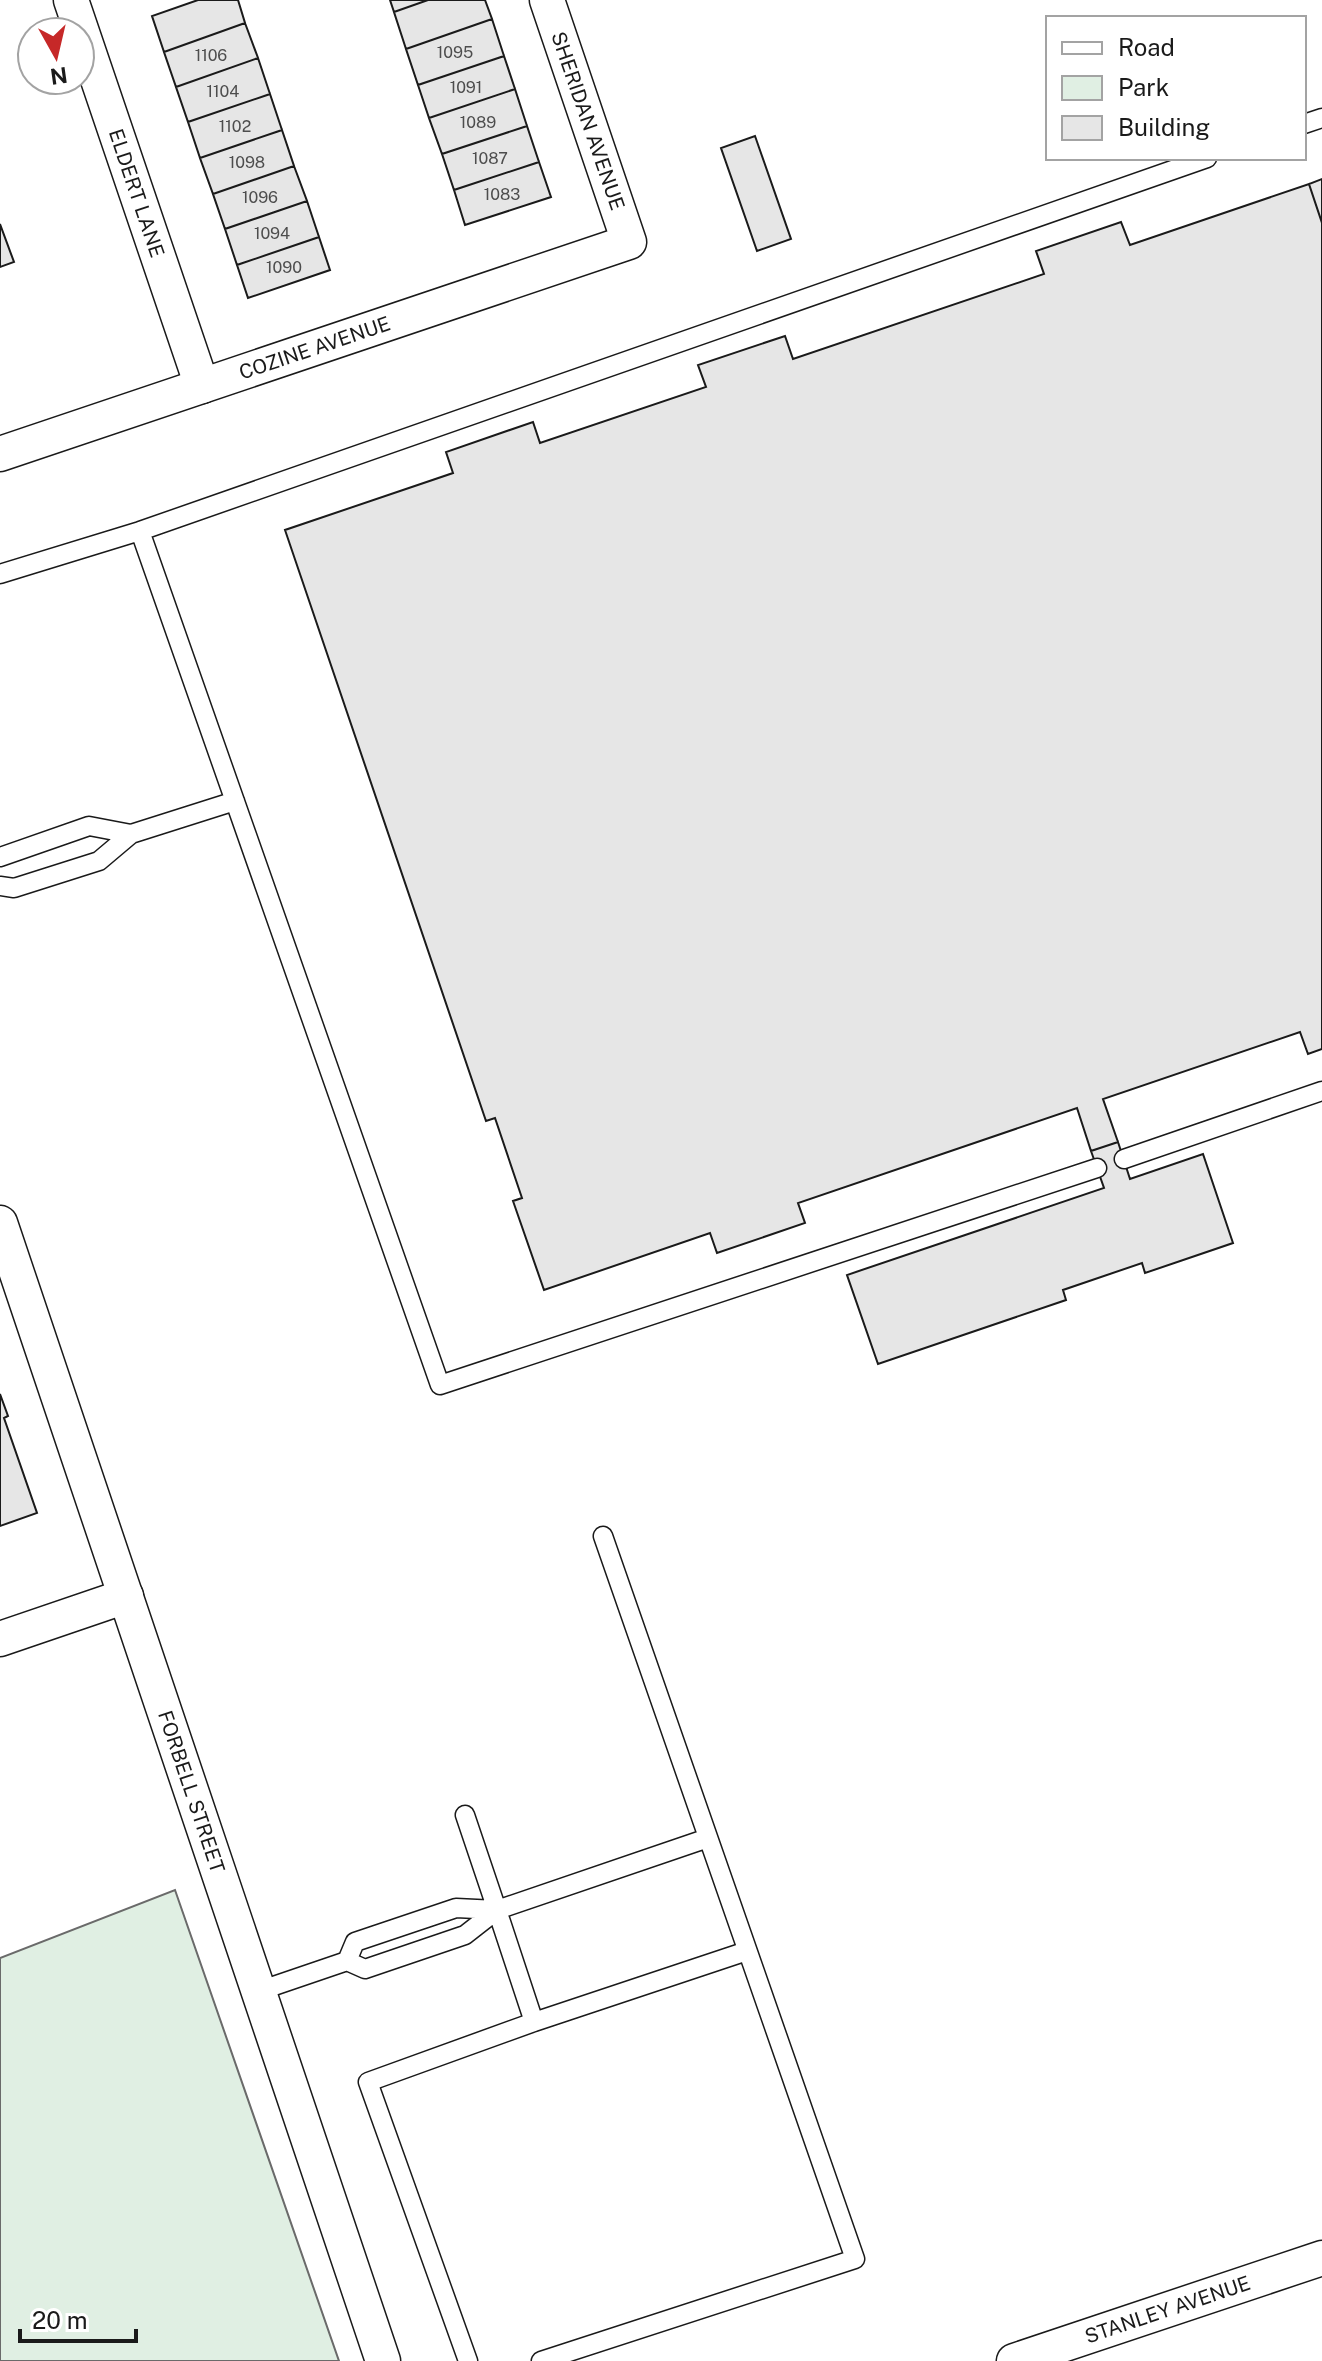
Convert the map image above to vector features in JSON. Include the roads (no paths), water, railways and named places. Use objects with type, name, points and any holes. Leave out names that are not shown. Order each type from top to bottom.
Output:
[{"type":"street","name":"ELDERT LANE","points":[[71,0],[202,386]]},
{"type":"street","name":"SHERIDAN AVENUE","points":[[547,0],[629,242]]},
{"type":"street","name":"COZINE AVENUE","points":[[0,454],[629,242]]},
{"type":"street","name":"FORBELL STREET","points":[[0,1223],[383,2361]]},
{"type":"street","points":[[0,1639],[126,1596]]},
{"type":"street","name":"STANLEY AVENUE","points":[[1014,2361],[1322,2258]]},
{"type":"lane","points":[[0,574],[140,531],[1201,160]]},
{"type":"lane","points":[[140,531],[440,1385],[1097,1168]]},
{"type":"lane","points":[[0,886],[14,888],[99,861],[131,834],[235,801]]},
{"type":"lane","points":[[0,857],[89,826],[131,834]]},
{"type":"lane","points":[[1124,1159],[1322,1091]]},
{"type":"lane","points":[[541,2361],[855,2259],[603,1536]]},
{"type":"lane","points":[[465,1815],[534,2022]]},
{"type":"lane","points":[[259,1991],[347,1961],[365,1969],[408,1955],[465,1935],[497,1910],[708,1838]]},
{"type":"lane","points":[[347,1961],[355,1942],[456,1908],[497,1910]]},
{"type":"lane","points":[[468,2361],[368,2082],[534,2022],[747,1951]]}]
